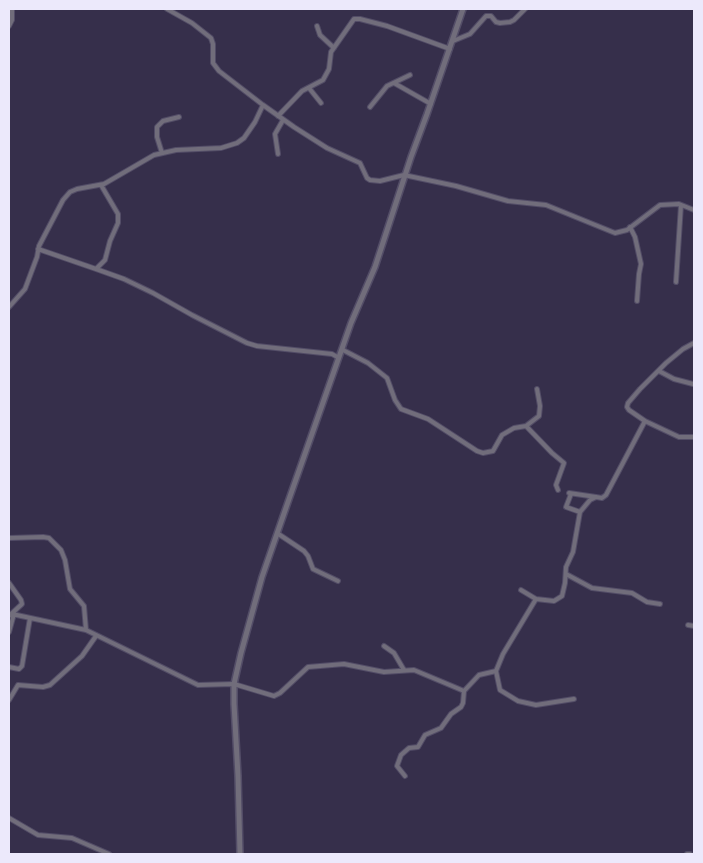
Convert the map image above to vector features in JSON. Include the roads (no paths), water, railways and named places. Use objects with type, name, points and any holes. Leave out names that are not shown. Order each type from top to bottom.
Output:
[{"type":"street","points":[[9,26],[12,20],[12,9]]},
{"type":"street","points":[[167,9],[192,23],[211,38],[215,67],[283,120],[327,148],[360,163],[367,178],[370,180],[380,181],[404,176],[456,186],[508,201],[546,205],[615,233],[630,226],[660,205],[672,203],[694,210]]},
{"type":"street","points":[[240,854],[234,684],[257,595],[277,532],[351,323],[375,267],[404,176],[464,9]]},
{"type":"street","points":[[453,41],[467,35],[486,16],[490,16],[500,24],[514,20],[525,9]]},
{"type":"street","points":[[278,116],[302,91],[318,84],[326,75],[330,66],[330,55],[354,19],[357,18],[414,35],[450,49]]},
{"type":"street","points":[[317,26],[320,35],[334,48]]},
{"type":"street","points":[[370,107],[387,86],[410,75]]},
{"type":"street","points":[[394,83],[431,104]]},
{"type":"street","points":[[309,88],[321,103]]},
{"type":"street","points":[[9,307],[25,289],[38,249],[67,195],[77,189],[101,185],[148,157],[176,150],[221,148],[237,143],[244,138],[263,105]]},
{"type":"street","points":[[162,153],[157,137],[157,127],[163,121],[179,117]]},
{"type":"street","points":[[278,154],[275,134],[283,120]]},
{"type":"street","points":[[96,269],[106,260],[110,241],[116,230],[118,214],[101,185]]},
{"type":"street","points":[[676,282],[681,205]]},
{"type":"street","points":[[630,226],[635,237],[641,264],[638,274],[638,301]]},
{"type":"street","points":[[38,249],[96,269],[153,293],[247,343],[258,346],[332,354],[340,358]]},
{"type":"street","points":[[694,343],[672,358],[640,389],[627,405],[629,410],[645,421],[678,436],[694,437]]},
{"type":"street","points":[[343,350],[368,363],[387,378],[395,400],[401,409],[428,419],[480,452],[490,452],[502,435],[514,428],[526,426],[540,416],[537,389]]},
{"type":"street","points":[[659,371],[674,379],[693,384]]},
{"type":"street","points":[[580,512],[566,507],[570,494],[602,498],[606,495],[645,421]]},
{"type":"street","points":[[526,426],[564,463],[556,484],[558,490]]},
{"type":"street","points":[[521,590],[534,602],[552,602],[560,598],[564,591],[566,567],[573,552],[580,512],[583,506],[596,497]]},
{"type":"street","points":[[277,532],[307,554],[313,569],[338,581]]},
{"type":"street","points":[[9,538],[49,538],[61,550],[65,560],[70,589],[84,606],[86,630]]},
{"type":"street","points":[[566,574],[592,588],[630,593],[650,603],[660,604]]},
{"type":"street","points":[[9,583],[22,604],[12,615],[9,632]]},
{"type":"street","points":[[9,592],[14,590]]},
{"type":"street","points":[[534,602],[503,654],[496,671],[500,690],[518,701],[536,705],[574,698]]},
{"type":"street","points":[[12,615],[86,630],[198,685],[234,684],[274,696],[280,693],[305,668],[344,664],[384,672],[414,670],[464,690]]},
{"type":"street","points":[[9,667],[19,669],[22,666],[30,618]]},
{"type":"street","points":[[688,625],[694,626]]},
{"type":"street","points":[[9,700],[17,686],[43,688],[50,684],[82,656],[96,636]]},
{"type":"street","points":[[384,646],[394,653],[404,670]]},
{"type":"street","points":[[405,776],[397,766],[401,755],[409,748],[418,747],[425,735],[440,728],[451,714],[461,707],[464,690],[479,675],[496,671]]},
{"type":"street","points":[[9,818],[38,835],[75,839],[110,854]]}]
